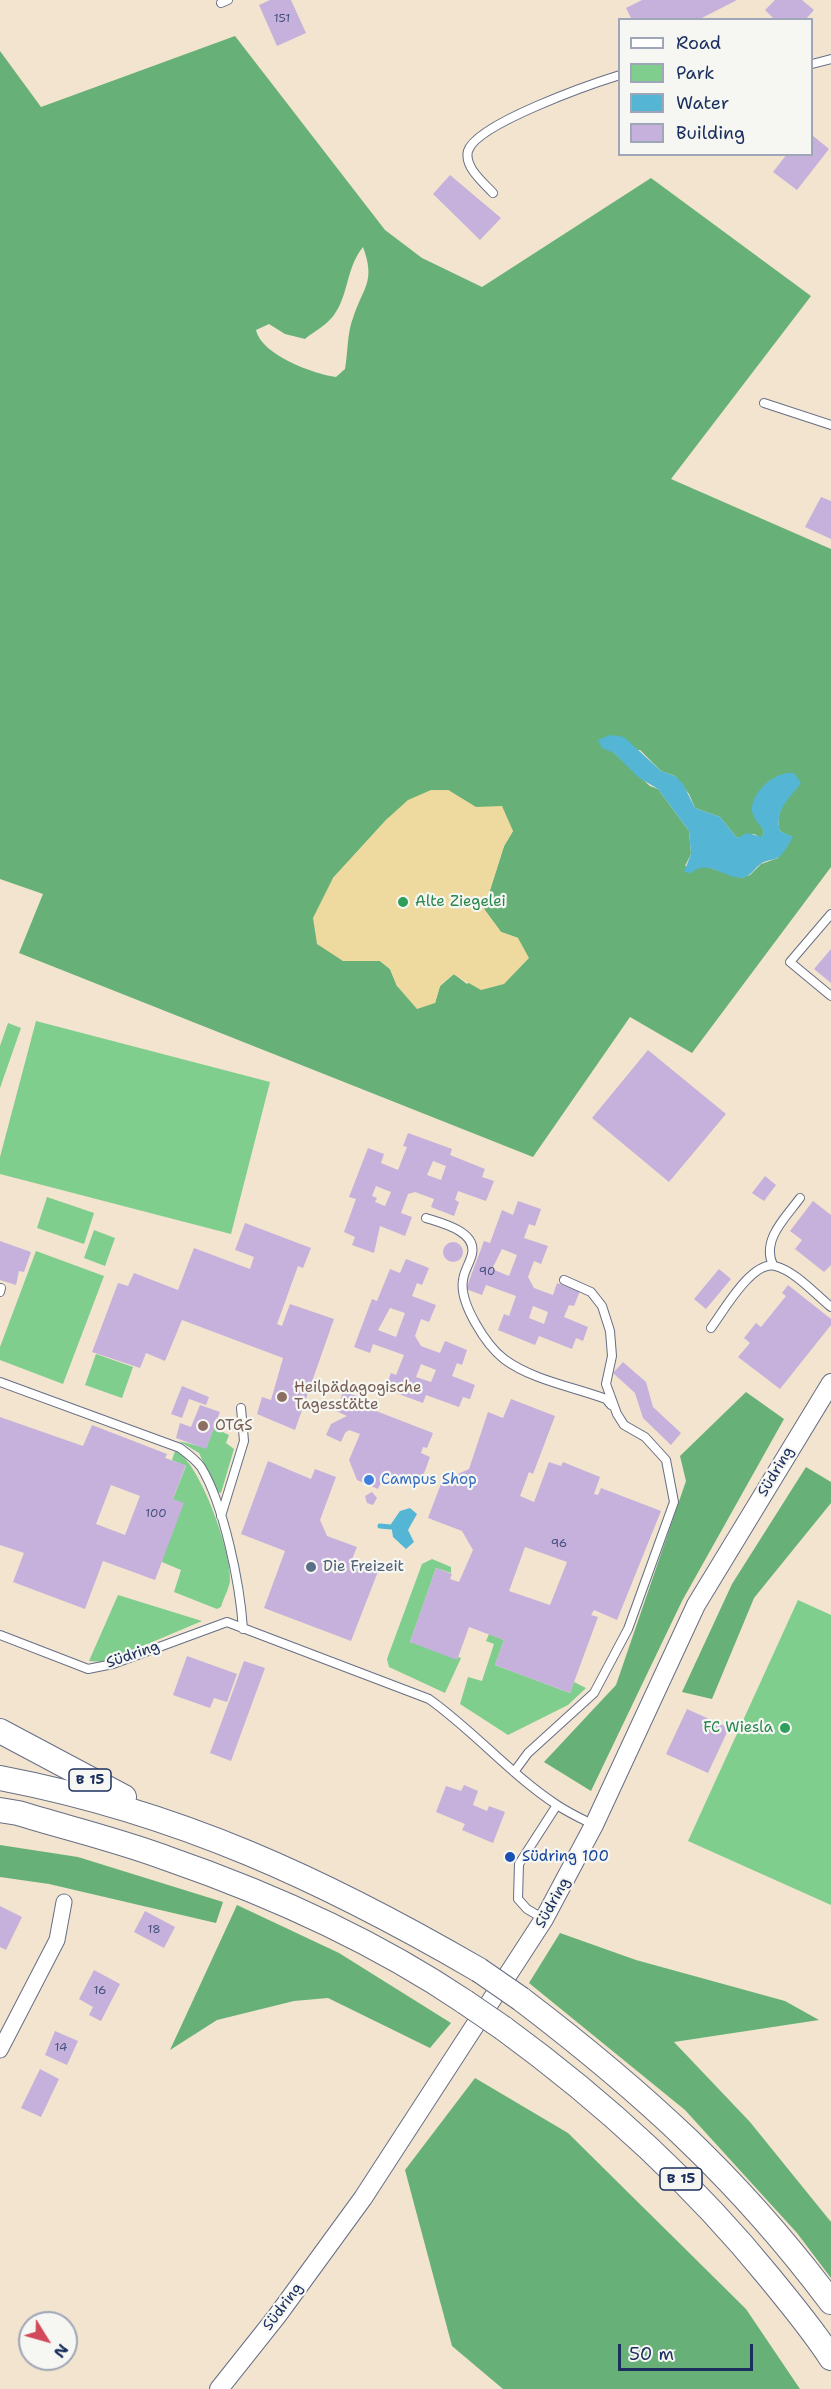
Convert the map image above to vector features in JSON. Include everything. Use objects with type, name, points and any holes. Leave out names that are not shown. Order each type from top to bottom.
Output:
[{"type":"highway","name":"B 15","points":[[0,1731],[182,1826]]},
{"type":"highway","name":"B 15","points":[[0,1778],[99,1801],[182,1826],[304,1875],[375,1911],[479,1970],[594,2054],[687,2137],[776,2232],[831,2302]]},
{"type":"highway","name":"B 15","points":[[0,1810],[18,1813],[165,1857],[252,1890],[363,1942],[430,1978],[503,2028],[596,2100],[671,2167],[736,2237],[831,2358]]},
{"type":"street","name":"Südring","points":[[219,2389],[277,2316],[363,2198],[544,1919],[594,1825],[696,1605],[831,1383]]},
{"type":"street","points":[[0,2049],[57,1940],[64,1902]]},
{"type":"lane","points":[[813,64],[831,59]]},
{"type":"lane","points":[[493,193],[470,166],[468,152],[474,140],[524,112],[585,86],[618,76]]},
{"type":"lane","points":[[764,402],[831,425]]},
{"type":"lane","points":[[831,914],[790,962],[831,996]]},
{"type":"lane","points":[[800,1197],[770,1242],[769,1258],[773,1265],[791,1274],[831,1306]]},
{"type":"lane","points":[[426,1218],[462,1232],[470,1243],[473,1251],[462,1281],[465,1295],[477,1325],[493,1348],[522,1369],[606,1399],[624,1425],[645,1437],[666,1460],[674,1502],[628,1629],[594,1693],[528,1753],[514,1772]]},
{"type":"lane","points":[[711,1328],[748,1278],[758,1270],[773,1265]]},
{"type":"lane","points":[[564,1280],[591,1292],[602,1306],[610,1331],[612,1356],[606,1384],[617,1414]]},
{"type":"lane","points":[[0,1382],[180,1448],[200,1467],[220,1517],[240,1595],[243,1629]]},
{"type":"lane","points":[[220,1517],[244,1441],[241,1408]]},
{"type":"lane","name":"Südring","points":[[0,1635],[88,1669],[113,1664],[227,1622],[429,1699],[453,1717],[514,1772],[557,1805],[594,1825]]},
{"type":"lane","points":[[544,1919],[527,1909],[518,1899],[519,1864],[557,1805]]},
{"type":"green space","points":[[235,36],[385,230],[422,258],[482,287],[651,178],[811,296],[671,479],[831,549],[831,867],[692,1053],[630,1017],[533,1157],[19,953],[43,894],[0,879],[0,51],[41,107]],"holes":[[[363,247],[368,268],[367,284],[351,324],[345,369],[336,377],[302,367],[278,355],[260,339],[256,330],[269,324],[285,334],[305,339],[331,319],[339,307],[353,264]],[[640,750],[661,771],[675,776],[689,794],[695,808],[720,817],[737,838],[754,834],[762,838],[764,831],[753,807],[756,797],[767,784],[796,789],[784,802],[779,819],[780,831],[792,837],[778,858],[761,864],[750,875],[741,878],[707,867],[685,866],[691,854],[689,831],[658,789],[650,786],[614,753]],[[448,790],[513,831],[504,846],[484,909],[501,932],[518,938],[467,984],[454,974],[440,986],[435,1003],[397,986],[390,969],[380,961],[333,878],[387,819]]]},
{"type":"green space","points":[[36,1021],[270,1082],[231,1234],[0,1174],[0,1157]]},
{"type":"green space","points":[[8,1023],[21,1028],[0,1088],[0,1046]]},
{"type":"green space","points":[[47,1197],[94,1213],[84,1244],[37,1228]]},
{"type":"green space","points":[[94,1230],[115,1238],[105,1266],[84,1258]]},
{"type":"green space","points":[[36,1251],[104,1276],[63,1384],[0,1360],[0,1347]]},
{"type":"green space","points":[[96,1354],[133,1367],[122,1398],[85,1385]]},
{"type":"green space","points":[[746,1392],[784,1419],[682,1601],[591,1791],[544,1762],[616,1685],[686,1481],[680,1456]]},
{"type":"green space","points":[[214,1428],[229,1435],[226,1443],[234,1449],[221,1493],[217,1492],[199,1453],[179,1441],[206,1448]]},
{"type":"green space","points":[[175,1451],[194,1471],[204,1489],[226,1551],[230,1581],[221,1607],[217,1609],[174,1592],[181,1570],[162,1562],[173,1499],[186,1466],[172,1460]]},
{"type":"green space","points":[[806,1467],[831,1482],[831,1503],[754,1598],[712,1699],[682,1692],[732,1584]]},
{"type":"green space","points":[[432,1559],[451,1567],[451,1573],[436,1568],[410,1642],[461,1658],[445,1693],[389,1667],[387,1659],[422,1564]]},
{"type":"green space","points":[[118,1595],[202,1621],[105,1662],[89,1661]]},
{"type":"green space","name":"FC Wiesla","points":[[798,1600],[831,1615],[831,1905],[688,1841]]},
{"type":"green space","points":[[489,1634],[504,1640],[495,1665],[570,1693],[574,1682],[586,1688],[568,1705],[508,1735],[460,1704],[468,1677],[482,1681],[494,1644],[486,1641]]},
{"type":"green space","points":[[0,1845],[78,1857],[223,1902],[216,1923],[49,1884],[0,1877]]},
{"type":"green space","points":[[237,1905],[339,1953],[451,2023],[430,2048],[328,1998],[294,2001],[217,2020],[170,2050]]},
{"type":"green space","points":[[560,1933],[636,1960],[785,2001],[819,2020],[674,2042],[750,2122],[831,2222],[831,2278],[797,2233],[685,2110],[529,1983]]},
{"type":"green space","points":[[475,2078],[568,2133],[746,2309],[800,2389],[503,2389],[452,2346],[405,2170]]},
{"type":"sand","name":"Alte Ziegelei","points":[[431,790],[448,790],[476,807],[502,806],[513,831],[504,846],[484,909],[501,932],[518,938],[529,958],[504,984],[481,990],[453,974],[440,986],[435,1003],[417,1009],[397,986],[390,969],[380,961],[343,961],[317,944],[313,918],[333,878],[387,819],[408,800]]},
{"type":"water","points":[[610,735],[624,737],[661,771],[675,776],[683,784],[695,808],[720,817],[737,838],[747,833],[762,837],[764,831],[752,811],[756,796],[773,779],[787,773],[794,773],[801,783],[784,805],[779,817],[780,831],[793,837],[779,857],[762,863],[743,878],[732,877],[709,868],[697,869],[691,873],[684,872],[691,854],[689,831],[658,789],[638,777],[614,753],[602,748],[598,740]]},
{"type":"water","points":[[410,1508],[417,1514],[408,1530],[414,1542],[406,1549],[393,1537],[391,1524],[400,1511]]},
{"type":"building","points":[[270,0],[291,0],[306,33],[277,46],[259,5]]},
{"type":"building","points":[[642,0],[737,0],[702,18],[631,18],[626,8]]},
{"type":"building","points":[[775,0],[802,0],[814,10],[807,18],[773,18],[765,10]]},
{"type":"building","points":[[813,136],[829,149],[797,190],[773,172],[785,156],[813,156]]},
{"type":"building","points":[[450,175],[501,218],[480,240],[433,194]]},
{"type":"building","points":[[821,497],[831,501],[831,539],[805,527]]},
{"type":"building","points":[[831,949],[831,983],[814,969]]},
{"type":"building","points":[[648,1050],[726,1114],[669,1182],[592,1118]]},
{"type":"building","points":[[408,1133],[452,1149],[450,1155],[485,1169],[482,1177],[494,1181],[486,1201],[458,1191],[455,1200],[459,1202],[454,1216],[431,1207],[434,1199],[415,1192],[408,1194],[401,1213],[412,1217],[405,1236],[380,1226],[374,1253],[352,1245],[355,1237],[344,1232],[356,1199],[349,1197],[368,1148],[384,1154],[381,1163],[398,1170],[407,1147],[403,1146]],"holes":[[[433,1161],[446,1166],[441,1180],[427,1175]],[[376,1186],[391,1192],[385,1206],[375,1202],[377,1198],[372,1196]]]},
{"type":"building","points":[[765,1176],[776,1185],[764,1201],[752,1193]]},
{"type":"building","points":[[518,1201],[541,1209],[535,1226],[529,1224],[524,1238],[548,1246],[541,1264],[534,1261],[528,1277],[534,1288],[553,1295],[557,1283],[580,1291],[574,1306],[569,1305],[564,1317],[588,1327],[583,1341],[576,1338],[572,1349],[539,1336],[535,1345],[498,1330],[504,1314],[509,1316],[516,1296],[486,1285],[482,1295],[466,1289],[484,1241],[490,1243],[502,1210],[513,1215]],"holes":[[[502,1249],[517,1255],[509,1276],[492,1269]],[[533,1306],[548,1312],[544,1324],[529,1318]]]},
{"type":"building","points":[[813,1201],[831,1215],[831,1265],[824,1272],[795,1249],[802,1240],[790,1231]]},
{"type":"building","points":[[245,1223],[311,1248],[303,1268],[298,1266],[277,1324],[282,1326],[290,1304],[334,1319],[295,1430],[257,1414],[262,1397],[271,1400],[283,1358],[182,1320],[165,1361],[146,1353],[140,1368],[92,1352],[118,1283],[128,1286],[134,1273],[178,1290],[194,1248],[250,1269],[254,1257],[235,1250]]},
{"type":"building","points":[[0,1241],[31,1252],[24,1272],[19,1271],[16,1285],[0,1280]]},
{"type":"building","points":[[449,1242],[457,1242],[463,1248],[463,1256],[457,1262],[449,1262],[443,1256],[443,1248]]},
{"type":"building","points":[[406,1259],[429,1268],[422,1285],[417,1283],[412,1296],[436,1305],[429,1322],[421,1319],[415,1336],[421,1346],[440,1353],[445,1341],[467,1350],[462,1365],[457,1363],[452,1376],[475,1385],[470,1399],[463,1397],[459,1407],[426,1395],[423,1403],[385,1389],[391,1373],[396,1375],[404,1355],[373,1344],[370,1353],[354,1347],[372,1299],[377,1301],[390,1269],[400,1273]],"holes":[[[390,1308],[405,1313],[396,1337],[378,1330]],[[421,1364],[436,1370],[431,1382],[416,1377]]]},
{"type":"building","points":[[719,1269],[731,1279],[706,1309],[694,1299]]},
{"type":"building","points":[[788,1285],[831,1319],[831,1325],[780,1389],[738,1357],[750,1343],[744,1338],[756,1323],[761,1327],[786,1296],[782,1293]]},
{"type":"building","points":[[623,1362],[646,1382],[653,1407],[681,1433],[671,1445],[643,1418],[635,1393],[613,1373]]},
{"type":"building","points":[[182,1386],[209,1397],[206,1405],[189,1399],[182,1418],[171,1414]]},
{"type":"building","points":[[343,1392],[357,1396],[358,1404],[433,1433],[427,1448],[423,1447],[421,1453],[430,1457],[422,1479],[406,1486],[383,1477],[378,1489],[357,1480],[349,1460],[360,1434],[349,1430],[341,1442],[326,1435],[331,1424],[347,1416],[336,1411]]},
{"type":"building","points":[[511,1399],[555,1416],[533,1474],[529,1472],[520,1496],[534,1502],[549,1462],[561,1466],[563,1462],[600,1477],[594,1494],[598,1495],[601,1488],[661,1511],[617,1620],[594,1610],[591,1615],[598,1617],[570,1693],[495,1665],[504,1640],[469,1627],[457,1660],[410,1642],[436,1568],[452,1574],[450,1579],[459,1582],[473,1550],[462,1531],[428,1518],[442,1481],[469,1469],[488,1412],[503,1418]],"holes":[[[525,1547],[567,1562],[550,1605],[509,1591]]]},
{"type":"building","name":"OTGS","points":[[200,1405],[220,1412],[206,1449],[176,1438],[180,1423],[191,1427]]},
{"type":"building","points":[[0,1417],[83,1446],[92,1425],[167,1454],[165,1458],[186,1465],[173,1499],[184,1503],[155,1580],[103,1561],[85,1609],[13,1582],[24,1553],[0,1545]],"holes":[[[111,1485],[140,1496],[125,1535],[96,1524]]]},
{"type":"building","points":[[268,1461],[311,1479],[315,1469],[336,1477],[320,1520],[327,1536],[357,1547],[352,1559],[379,1569],[351,1641],[264,1608],[285,1551],[241,1534]]},
{"type":"building","points":[[372,1492],[377,1498],[373,1505],[367,1503],[365,1496]]},
{"type":"building","points":[[187,1656],[237,1674],[227,1702],[214,1698],[210,1708],[173,1695]]},
{"type":"building","points":[[244,1661],[265,1668],[231,1761],[210,1753]]},
{"type":"building","points":[[687,1709],[729,1728],[708,1773],[666,1754]]},
{"type":"building","points":[[464,1785],[478,1791],[473,1805],[487,1811],[489,1806],[505,1812],[493,1843],[462,1830],[465,1824],[436,1812],[446,1786],[461,1791]]},
{"type":"building","points":[[0,1906],[22,1917],[6,1950],[0,1947]]},
{"type":"building","points":[[145,1911],[175,1927],[164,1948],[134,1932]]},
{"type":"building","points":[[94,1970],[120,1984],[101,2021],[89,2015],[93,2007],[79,1999]]},
{"type":"building","points":[[55,2031],[78,2041],[67,2065],[45,2055]]},
{"type":"building","points":[[40,2069],[59,2079],[41,2117],[21,2108]]},
{"type":"waterway","points":[[380,1526],[391,1527]]},
{"type":"place","name":"Alte Ziegelei","points":[[403,902]]},
{"type":"place","name":"Heilpädagogische Tagesstätte","points":[[282,1397]]},
{"type":"place","name":"OTGS","points":[[203,1426]]},
{"type":"place","name":"Campus Shop","points":[[369,1480]]},
{"type":"place","name":"Die Freizeit","points":[[311,1567]]},
{"type":"place","name":"FC Wiesla","points":[[785,1728]]},
{"type":"place","name":"Südring 100","points":[[510,1857]]}]
